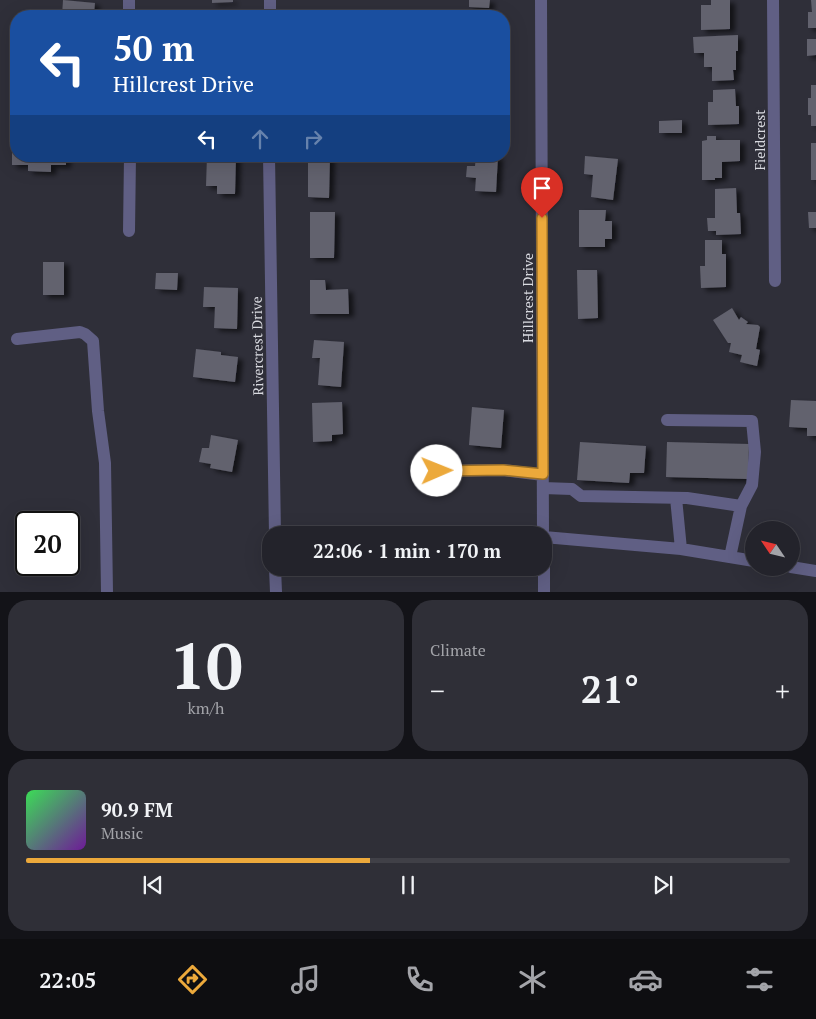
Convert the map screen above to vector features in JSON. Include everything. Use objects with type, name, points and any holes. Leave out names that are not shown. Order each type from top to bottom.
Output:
[{"type":"street","name":"Hillcrest Drive","points":[[541,0],[544,526]]},
{"type":"street","name":"Fieldcrest","points":[[773,0],[775,281]]},
{"type":"street","points":[[129,231],[130,162]]},
{"type":"street","name":"Rivercrest Drive","points":[[269,162],[275,526]]},
{"type":"street","points":[[17,339],[80,332],[93,341],[98,411],[105,463],[107,592]]},
{"type":"street","points":[[667,420],[752,421],[755,452],[752,485],[741,506],[730,557]]},
{"type":"street","points":[[437,471],[503,470],[543,474]]},
{"type":"street","points":[[543,488],[572,490],[581,496],[676,498],[741,506]]},
{"type":"street","points":[[676,498],[681,549]]},
{"type":"street","points":[[552,537],[681,549],[745,560]]},
{"type":"street","points":[[800,569],[816,572]]},
{"type":"street","points":[[275,576],[276,592]]},
{"type":"street","points":[[544,576],[544,592]]},
{"type":"building","points":[[63,0],[95,3],[94,10],[62,10]]},
{"type":"building","points":[[212,0],[233,0],[233,2],[212,3]]},
{"type":"building","points":[[469,0],[490,0],[489,8],[469,7]]},
{"type":"building","points":[[711,0],[730,0],[730,29],[701,30],[701,5],[711,5]]},
{"type":"building","points":[[811,0],[816,0],[816,28],[808,28],[808,12],[812,12]]},
{"type":"building","points":[[738,35],[736,70],[733,70],[734,80],[712,81],[712,67],[704,67],[704,53],[694,53],[693,37]]},
{"type":"building","points":[[807,39],[816,39],[816,55],[807,56]]},
{"type":"building","points":[[811,85],[816,85],[816,126],[811,126],[811,115],[808,115],[808,98],[811,98]]},
{"type":"building","points":[[735,89],[736,106],[739,106],[739,124],[708,125],[708,102],[713,102],[713,90]]},
{"type":"building","points":[[682,120],[682,133],[659,133],[659,121]]},
{"type":"building","points":[[707,136],[716,136],[716,140],[740,140],[740,161],[722,162],[722,178],[715,178],[715,180],[702,180],[702,141],[707,140]]},
{"type":"building","points":[[811,143],[816,143],[816,180],[811,180]]},
{"type":"building","points":[[585,156],[618,159],[613,200],[591,197],[593,175],[584,174]]},
{"type":"building","points":[[12,162],[66,162],[66,165],[51,165],[51,172],[28,171],[28,165],[12,165]]},
{"type":"building","points":[[207,162],[236,162],[235,194],[217,194],[217,186],[206,186]]},
{"type":"building","points":[[308,162],[330,162],[329,198],[308,197]]},
{"type":"building","points":[[475,162],[498,162],[496,192],[475,191],[476,178],[466,177],[467,166],[475,166]]},
{"type":"building","points":[[736,188],[737,213],[740,213],[741,234],[716,235],[716,231],[708,231],[707,218],[715,218],[715,189]]},
{"type":"building","points":[[579,210],[606,210],[605,221],[612,221],[612,239],[605,239],[605,247],[579,247]]},
{"type":"building","points":[[310,212],[335,212],[334,258],[310,258]]},
{"type":"building","points":[[808,212],[816,212],[816,228],[809,228]]},
{"type":"building","points":[[705,240],[722,240],[722,254],[726,254],[726,287],[701,288],[700,266],[705,266]]},
{"type":"building","points":[[43,262],[64,262],[64,295],[43,295]]},
{"type":"building","points":[[577,270],[597,270],[598,318],[578,319]]},
{"type":"building","points":[[156,273],[178,273],[177,290],[155,289]]},
{"type":"building","points":[[310,280],[325,280],[326,290],[348,289],[349,314],[310,314]]},
{"type":"building","points":[[204,287],[238,288],[237,329],[214,328],[215,307],[203,307]]},
{"type":"building","points":[[732,308],[739,320],[741,317],[748,322],[746,324],[758,325],[760,327],[756,349],[760,350],[757,366],[740,362],[742,355],[729,352],[731,343],[728,343],[713,320]]},
{"type":"building","points":[[314,340],[344,342],[341,387],[318,385],[320,358],[312,358]]},
{"type":"building","points":[[196,349],[221,352],[221,355],[238,357],[235,382],[193,377]]},
{"type":"building","points":[[791,400],[816,401],[816,436],[807,436],[807,428],[789,427]]},
{"type":"building","points":[[342,402],[343,434],[332,435],[332,441],[313,442],[312,403]]},
{"type":"building","points":[[472,407],[504,410],[501,448],[469,445]]},
{"type":"building","points":[[211,435],[238,440],[232,472],[210,468],[211,464],[199,462],[202,448],[209,448]]},
{"type":"building","points":[[580,442],[646,446],[644,473],[630,473],[629,483],[577,480]]},
{"type":"building","points":[[667,442],[749,444],[748,479],[666,477]]},
{"type":"route","points":[[437,471],[503,470],[543,474],[542,218]]}]
